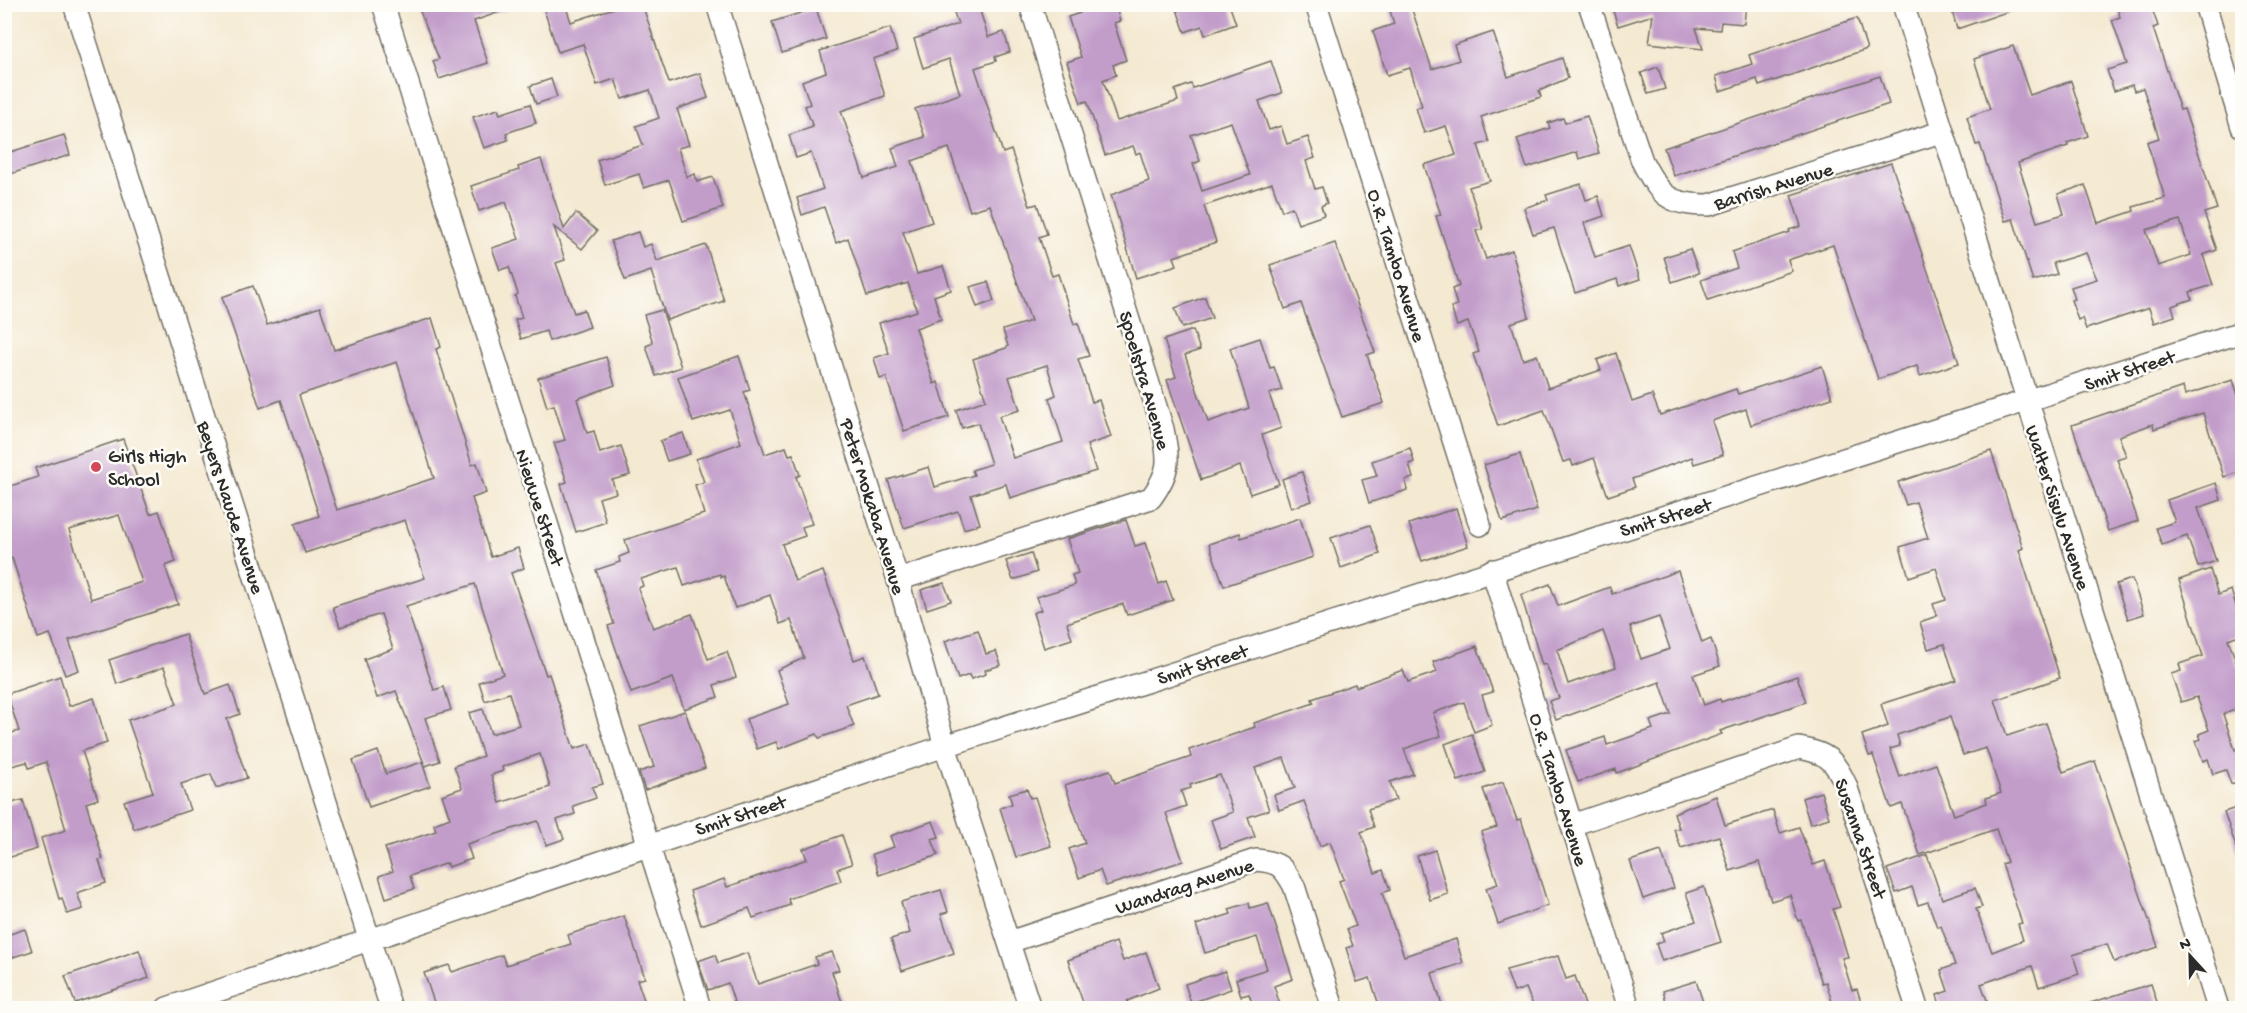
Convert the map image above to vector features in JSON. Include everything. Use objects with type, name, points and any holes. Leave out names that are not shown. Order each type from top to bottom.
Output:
[{"type":"street","name":"Beyers Naude Avenue","points":[[74,4],[391,1008]]},
{"type":"street","name":"Nieuwe Street","points":[[383,4],[700,1008]]},
{"type":"street","name":"Peter Mokaba Avenue","points":[[717,4],[898,580],[945,746],[1030,1008]]},
{"type":"street","name":"Spoelstra Avenue","points":[[898,580],[1151,498],[1165,480],[1169,460],[1163,429],[1030,4]]},
{"type":"street","name":"O.R. Tambo Avenue","points":[[1316,4],[1480,525]]},
{"type":"street","name":"Barrish Avenue","points":[[1589,4],[1642,161],[1664,197],[1686,205],[1709,206],[1941,132]]},
{"type":"street","name":"Walter Sisulu Avenue","points":[[1903,4],[1941,132],[2218,1008]]},
{"type":"street","points":[[2205,4],[2242,127]]},
{"type":"street","name":"Smit Street","points":[[167,1008],[945,746],[2242,332]]},
{"type":"street","name":"O.R. Tambo Avenue","points":[[1492,570],[1629,1008]]},
{"type":"street","name":"Susanna Street","points":[[1572,825],[1799,748],[1821,752],[1837,766],[1846,785],[1917,1008]]},
{"type":"street","name":"Wandrag Avenue","points":[[1010,942],[1256,860],[1275,862],[1286,872],[1294,886],[1333,1008]]},
{"type":"building","points":[[417,4],[513,4],[514,7],[474,21],[488,63],[439,79],[433,61],[439,59]]},
{"type":"building","points":[[542,4],[565,4],[571,22],[614,8],[613,4],[642,4],[669,83],[700,73],[708,98],[677,109],[689,145],[678,148],[687,177],[695,174],[697,182],[713,177],[723,208],[683,221],[669,180],[644,188],[639,174],[605,185],[597,160],[643,145],[636,126],[659,118],[650,90],[622,99],[615,79],[597,85],[583,44],[558,52]]},
{"type":"building","points":[[951,4],[978,4],[988,37],[1004,32],[1010,52],[995,57],[996,61],[975,68],[1003,153],[1011,150],[1030,206],[1037,204],[1047,234],[1039,237],[1052,276],[1058,274],[1074,324],[1078,323],[1089,356],[1078,359],[1092,402],[1099,400],[1111,437],[1087,445],[1096,471],[1010,498],[1006,484],[971,495],[980,524],[964,529],[958,511],[904,528],[888,480],[929,467],[935,487],[974,475],[972,470],[991,464],[978,423],[962,428],[956,410],[986,400],[973,359],[1006,348],[1008,346],[1003,330],[1031,321],[990,205],[970,211],[949,148],[912,161],[932,222],[903,232],[917,274],[943,266],[951,290],[934,296],[941,319],[916,328],[934,384],[938,382],[949,417],[904,431],[886,377],[880,379],[874,358],[889,353],[879,323],[917,311],[908,283],[867,296],[848,238],[836,243],[824,207],[802,215],[797,198],[823,189],[811,153],[796,158],[789,135],[813,127],[805,106],[810,104],[802,81],[826,72],[820,51],[890,28],[897,51],[873,59],[885,96],[841,111],[864,178],[898,167],[892,148],[925,137],[915,109],[960,94],[949,59],[923,68],[914,39],[958,24]],"holes":[[[1047,365],[1056,395],[1049,398],[1063,442],[1013,458],[999,416],[1020,410],[1009,377]]]},
{"type":"building","points":[[1077,4],[1115,4],[1120,21],[1114,23],[1126,60],[1113,65],[1116,75],[1103,80],[1117,121],[1178,101],[1175,90],[1191,84],[1193,88],[1271,61],[1282,93],[1259,101],[1269,130],[1281,126],[1287,144],[1308,137],[1315,158],[1306,161],[1315,189],[1322,187],[1327,203],[1321,206],[1324,215],[1298,224],[1292,207],[1282,211],[1272,183],[1204,206],[1216,242],[1174,257],[1177,265],[1136,278],[1111,195],[1149,181],[1140,152],[1136,154],[1133,146],[1105,155],[1087,101],[1081,103],[1067,62],[1081,57],[1068,17],[1080,13]],"holes":[[[1231,122],[1250,175],[1202,191],[1193,164],[1200,161],[1191,135]]]},
{"type":"building","points":[[1175,4],[1229,4],[1236,24],[1205,35],[1202,26],[1185,32]]},
{"type":"building","points":[[1388,4],[1410,4],[1432,69],[1459,60],[1454,45],[1493,32],[1508,77],[1562,58],[1568,78],[1539,91],[1541,97],[1481,117],[1489,142],[1478,145],[1490,181],[1469,187],[1483,229],[1476,231],[1486,259],[1512,250],[1529,317],[1511,323],[1523,360],[1537,355],[1548,388],[1601,370],[1597,360],[1616,353],[1632,402],[1652,395],[1660,415],[1736,389],[1738,394],[1822,366],[1832,398],[1751,425],[1746,409],[1712,421],[1723,455],[1694,464],[1692,457],[1632,479],[1635,487],[1608,496],[1594,458],[1573,466],[1571,460],[1563,462],[1544,410],[1498,426],[1473,354],[1479,352],[1468,322],[1457,326],[1451,307],[1457,305],[1452,289],[1459,286],[1436,216],[1441,215],[1424,165],[1456,155],[1446,126],[1424,133],[1416,108],[1422,106],[1410,68],[1387,75],[1373,31],[1394,24]]},
{"type":"building","points":[[1634,4],[1677,7],[1746,4],[1744,24],[1721,22],[1720,30],[1696,28],[1703,49],[1649,43],[1653,15],[1618,26],[1613,11]]},
{"type":"building","points":[[1950,4],[2021,4],[2021,7],[1957,29]]},
{"type":"building","points":[[2116,4],[2143,4],[2144,9],[2151,6],[2158,26],[2153,28],[2180,110],[2184,109],[2217,209],[2204,213],[2217,250],[2203,255],[2213,285],[2190,292],[2192,299],[2172,306],[2175,316],[2154,323],[2149,308],[2086,329],[2082,318],[2078,320],[2071,300],[2075,299],[2071,287],[2097,279],[2086,253],[2053,263],[2057,274],[2033,281],[2013,219],[2005,221],[1980,144],[1976,145],[1967,117],[1990,109],[1974,59],[2013,46],[2030,95],[2071,81],[2088,136],[2067,143],[2068,146],[2018,163],[2037,222],[2064,214],[2058,194],[2085,185],[2098,223],[2134,211],[2133,207],[2165,198],[2147,142],[2159,138],[2143,88],[2134,91],[2132,85],[2114,91],[2107,70],[2127,64],[2112,20],[2120,17]],"holes":[[[2180,220],[2191,255],[2158,266],[2146,230]]]},
{"type":"building","points":[[816,8],[826,39],[782,53],[772,22]]},
{"type":"building","points":[[1857,18],[1867,49],[1759,86],[1757,79],[1720,91],[1716,76],[1752,64],[1749,55]]},
{"type":"building","points":[[1658,67],[1665,89],[1648,94],[1641,73]]},
{"type":"building","points":[[1880,76],[1889,104],[1674,176],[1664,148]]},
{"type":"building","points":[[551,79],[557,97],[536,104],[530,86]]},
{"type":"building","points":[[530,104],[536,123],[506,133],[508,140],[484,148],[473,117],[498,109],[500,114]]},
{"type":"building","points":[[1587,116],[1599,153],[1579,159],[1577,152],[1527,168],[1517,139],[1550,128],[1548,123],[1563,118],[1565,123]]},
{"type":"building","points":[[64,135],[70,155],[4,176],[4,154]]},
{"type":"building","points":[[541,159],[564,229],[576,213],[597,231],[582,249],[554,227],[565,260],[556,263],[574,313],[584,310],[590,327],[549,341],[546,331],[521,339],[515,320],[522,318],[515,296],[518,294],[509,267],[500,270],[492,248],[519,239],[506,202],[479,211],[471,186],[519,170],[518,167]]},
{"type":"building","points":[[1891,163],[1959,363],[1920,376],[1917,366],[1878,379],[1833,245],[1788,260],[1792,271],[1708,300],[1701,280],[1737,268],[1732,252],[1801,226],[1791,195]]},
{"type":"building","points":[[1581,184],[1586,200],[1598,196],[1604,216],[1584,223],[1595,257],[1629,246],[1640,279],[1619,286],[1617,279],[1575,293],[1554,228],[1533,234],[1524,208],[1548,200],[1546,195]]},
{"type":"building","points":[[638,232],[643,247],[651,244],[657,261],[706,245],[724,301],[667,320],[651,271],[625,280],[611,241]]},
{"type":"building","points":[[1335,243],[1375,352],[1367,355],[1384,403],[1342,417],[1301,303],[1285,309],[1270,265]]},
{"type":"building","points":[[1690,249],[1699,273],[1672,282],[1664,257]]},
{"type":"building","points":[[988,282],[994,301],[977,307],[970,287]]},
{"type":"building","points":[[253,286],[267,325],[320,307],[334,350],[432,318],[441,347],[436,349],[472,465],[477,463],[486,493],[472,498],[491,557],[518,548],[524,568],[511,573],[546,675],[549,674],[574,749],[590,744],[603,784],[592,787],[596,798],[573,806],[575,814],[557,820],[564,839],[546,845],[538,821],[509,830],[467,844],[472,859],[448,867],[447,863],[410,876],[414,889],[386,898],[379,876],[393,871],[385,848],[436,831],[434,824],[450,818],[442,795],[462,788],[454,766],[483,756],[469,713],[483,709],[491,734],[519,725],[509,693],[485,701],[479,682],[503,674],[475,584],[406,606],[434,690],[444,687],[451,710],[425,718],[440,761],[425,766],[396,691],[377,698],[364,659],[393,649],[381,614],[340,627],[333,607],[425,578],[405,520],[305,553],[295,524],[319,516],[281,400],[260,408],[222,297]],"holes":[[[397,362],[434,478],[337,510],[299,395]],[[540,754],[550,787],[500,803],[491,775],[503,771],[502,767]]]},
{"type":"building","points":[[1205,297],[1212,318],[1182,328],[1175,308]]},
{"type":"building","points":[[662,310],[681,367],[656,376],[646,346],[653,343],[644,315]]},
{"type":"building","points":[[1193,330],[1200,350],[1185,355],[1208,422],[1249,408],[1230,348],[1260,338],[1270,368],[1274,367],[1282,390],[1269,394],[1281,428],[1262,435],[1279,484],[1250,494],[1240,466],[1201,480],[1167,380],[1176,377],[1164,340]]},
{"type":"building","points":[[739,356],[750,390],[744,392],[765,454],[786,447],[789,455],[793,454],[800,475],[796,477],[812,524],[802,527],[805,536],[782,544],[795,581],[823,571],[854,660],[865,656],[878,694],[846,705],[854,726],[819,738],[817,734],[779,749],[776,742],[757,749],[746,719],[789,704],[777,670],[804,658],[791,620],[780,624],[770,595],[735,608],[724,576],[721,577],[720,574],[684,586],[678,567],[641,579],[643,586],[638,588],[653,628],[692,614],[708,659],[727,652],[736,677],[714,685],[718,697],[684,709],[673,678],[631,693],[608,626],[614,624],[596,570],[620,562],[619,557],[629,553],[625,540],[704,514],[695,485],[704,482],[696,459],[741,443],[730,410],[693,422],[678,377]]},
{"type":"building","points":[[606,357],[615,385],[577,399],[587,433],[594,431],[600,453],[621,446],[630,475],[612,480],[616,493],[599,498],[606,522],[576,532],[561,484],[567,482],[554,443],[565,440],[554,405],[547,407],[538,378]]},
{"type":"building","points":[[2233,380],[2242,407],[2242,471],[2224,477],[2203,413],[2154,429],[2153,424],[2119,436],[2126,456],[2117,459],[2138,521],[2108,531],[2072,425],[2183,387],[2185,395]]},
{"type":"building","points":[[683,433],[690,454],[667,461],[660,441]]},
{"type":"building","points":[[123,439],[150,514],[159,511],[176,562],[165,566],[178,604],[69,640],[79,670],[65,675],[50,634],[38,638],[12,558],[4,560],[4,488],[38,477],[35,468]],"holes":[[[119,515],[142,582],[91,599],[69,530]]]},
{"type":"building","points":[[1410,448],[1414,462],[1409,464],[1413,478],[1405,480],[1407,490],[1369,503],[1362,480],[1377,476],[1372,461]]},
{"type":"building","points":[[1991,451],[2023,548],[2019,550],[2060,678],[1995,700],[2007,736],[2046,723],[2063,772],[2095,761],[2158,947],[2114,962],[2107,944],[2073,955],[2079,974],[2039,987],[2032,966],[1981,984],[1990,1008],[1941,1008],[1937,995],[1948,991],[1941,970],[1955,965],[1941,926],[1937,927],[1928,902],[1918,905],[1912,887],[1896,893],[1887,869],[1927,855],[1942,899],[1975,888],[1982,907],[1976,909],[1992,952],[2023,940],[2018,924],[2022,923],[2002,864],[2007,862],[1996,829],[1920,855],[1902,804],[1891,808],[1873,755],[1869,756],[1862,735],[1888,726],[1881,704],[1956,680],[1944,644],[1928,649],[1920,622],[1937,616],[1933,604],[1946,600],[1936,568],[1909,577],[1900,547],[1928,538],[1916,502],[1906,505],[1898,482]],"holes":[[[1950,717],[1963,755],[1986,748],[2001,793],[1986,798],[1987,803],[1954,815],[1936,764],[1900,777],[1890,749],[1900,746],[1897,735]]]},
{"type":"building","points":[[1520,454],[1537,510],[1502,521],[1484,465]]},
{"type":"building","points":[[1302,472],[1312,501],[1291,508],[1282,479]]},
{"type":"building","points":[[2216,483],[2221,500],[2198,508],[2216,561],[2198,567],[2187,536],[2162,545],[2156,528],[2175,522],[2167,500]]},
{"type":"building","points":[[1456,508],[1468,546],[1422,561],[1409,524]]},
{"type":"building","points":[[1300,518],[1313,557],[1224,586],[1209,544],[1240,533],[1241,538]]},
{"type":"building","points":[[1126,520],[1135,546],[1145,543],[1159,584],[1166,581],[1173,600],[1127,615],[1123,604],[1067,623],[1072,639],[1044,648],[1033,613],[1041,610],[1036,597],[1075,585],[1072,575],[1078,573],[1067,539]]},
{"type":"building","points":[[1370,525],[1380,554],[1341,568],[1331,538]]},
{"type":"building","points":[[1031,553],[1037,572],[1013,580],[1006,561]]},
{"type":"building","points":[[2210,569],[2218,595],[2231,590],[2242,625],[2242,634],[2228,639],[2238,667],[2242,665],[2242,708],[2223,714],[2235,750],[2242,747],[2242,780],[2231,784],[2226,770],[2213,774],[2208,759],[2203,761],[2196,741],[2201,739],[2199,734],[2209,730],[2197,697],[2181,702],[2171,674],[2181,671],[2179,664],[2203,656],[2179,580]]},
{"type":"building","points":[[1678,571],[1702,643],[1711,639],[1720,666],[1693,675],[1704,705],[1720,699],[1721,702],[1797,676],[1806,702],[1720,731],[1722,734],[1617,773],[1616,769],[1578,782],[1566,750],[1605,737],[1607,745],[1653,729],[1650,721],[1671,714],[1660,682],[1556,720],[1549,701],[1559,698],[1546,664],[1542,665],[1521,595],[1550,584],[1558,606],[1610,587],[1612,594]],"holes":[[[1659,617],[1670,649],[1641,659],[1630,627]],[[1603,631],[1616,667],[1568,684],[1557,650]]]},
{"type":"building","points":[[2132,579],[2144,614],[2128,619],[2116,584]]},
{"type":"building","points":[[944,583],[951,601],[927,609],[921,590]]},
{"type":"building","points":[[978,630],[986,654],[996,651],[1001,665],[985,670],[986,674],[971,679],[969,675],[958,679],[945,641]]},
{"type":"building","points":[[185,634],[205,694],[230,685],[240,714],[227,719],[247,778],[216,788],[211,774],[181,784],[190,810],[134,829],[124,801],[153,792],[128,720],[177,704],[164,667],[117,684],[109,660]]},
{"type":"building","points":[[1477,646],[1493,692],[1482,695],[1492,725],[1474,732],[1464,702],[1433,713],[1441,736],[1404,749],[1413,774],[1390,782],[1396,800],[1368,809],[1374,827],[1361,832],[1375,873],[1383,870],[1390,890],[1382,893],[1404,956],[1456,939],[1463,963],[1432,973],[1443,1008],[1380,1008],[1370,978],[1357,982],[1346,948],[1353,946],[1347,929],[1356,926],[1339,881],[1344,879],[1330,842],[1320,846],[1304,801],[1279,810],[1274,795],[1295,788],[1284,758],[1255,768],[1269,810],[1248,817],[1255,837],[1221,849],[1211,820],[1233,812],[1220,775],[1190,785],[1191,788],[1181,791],[1186,806],[1166,813],[1183,861],[1106,886],[1100,870],[1079,878],[1069,849],[1085,843],[1065,785],[1110,770],[1115,783],[1191,757],[1189,750],[1255,727],[1254,723],[1314,703],[1312,699],[1355,684],[1356,687],[1403,670],[1408,682],[1437,672],[1433,662]]},
{"type":"building","points":[[60,676],[69,706],[94,698],[107,743],[82,751],[98,799],[86,803],[103,859],[99,860],[106,883],[77,893],[83,909],[67,914],[62,898],[59,899],[41,838],[66,830],[46,762],[29,768],[27,762],[4,768],[4,735],[19,731],[7,694]]},
{"type":"building","points":[[685,711],[705,768],[645,790],[639,772],[654,767],[640,726]]},
{"type":"building","points":[[1472,734],[1485,772],[1458,781],[1445,744]]},
{"type":"building","points":[[378,751],[386,774],[422,762],[430,786],[369,807],[353,760]]},
{"type":"building","points":[[1503,782],[1517,820],[1521,819],[1548,905],[1498,924],[1486,888],[1498,884],[1481,832],[1497,827],[1483,789]]},
{"type":"building","points":[[1027,789],[1030,798],[1035,797],[1051,846],[1016,857],[1000,808],[1012,804],[1009,794]]},
{"type":"building","points":[[1821,792],[1829,818],[1810,824],[1802,798]]},
{"type":"building","points":[[1716,796],[1725,825],[1773,810],[1780,833],[1799,827],[1813,865],[1825,861],[1840,907],[1833,909],[1848,957],[1842,958],[1852,990],[1857,989],[1863,1008],[1834,1008],[1826,982],[1822,983],[1790,895],[1771,901],[1759,862],[1730,871],[1719,836],[1681,848],[1674,829],[1679,828],[1674,813]]},
{"type":"building","points":[[23,800],[37,849],[4,859],[4,805]]},
{"type":"building","points":[[2242,806],[2242,858],[2240,858],[2224,812]]},
{"type":"building","points":[[933,821],[939,837],[932,839],[938,855],[879,875],[872,854],[894,847],[890,836]]},
{"type":"building","points":[[842,835],[852,864],[837,869],[841,881],[788,899],[790,905],[753,918],[749,908],[701,925],[690,891],[724,879],[727,887],[807,859],[803,849]]},
{"type":"building","points":[[1435,850],[1448,894],[1430,900],[1417,856]]},
{"type":"building","points":[[1661,851],[1674,888],[1643,899],[1630,861]]},
{"type":"building","points":[[1704,887],[1721,942],[1662,961],[1656,944],[1664,941],[1661,933],[1696,921],[1686,893]]},
{"type":"building","points":[[941,890],[948,912],[941,914],[954,953],[902,971],[891,939],[910,933],[901,902]]},
{"type":"building","points":[[1249,903],[1250,908],[1268,903],[1293,979],[1274,986],[1281,1008],[1254,1008],[1249,994],[1241,996],[1236,979],[1267,969],[1257,937],[1205,953],[1196,925],[1231,914],[1229,909]]},
{"type":"building","points":[[624,916],[645,978],[637,980],[647,1008],[522,1008],[521,1004],[506,1008],[436,1008],[424,973],[449,965],[452,972],[502,955],[506,965],[571,944],[568,935]]},
{"type":"building","points":[[25,929],[32,951],[4,960],[4,936]]},
{"type":"building","points":[[1116,942],[1123,961],[1146,952],[1159,988],[1127,1001],[1129,1008],[1085,1008],[1068,960]]},
{"type":"building","points":[[139,950],[149,978],[75,1003],[65,976]]},
{"type":"building","points":[[832,952],[839,970],[832,972],[844,1008],[736,1008],[728,983],[708,990],[698,961],[715,955],[718,963],[747,953],[758,984],[817,964],[815,957]]},
{"type":"building","points":[[1558,956],[1566,979],[1575,976],[1586,1008],[1534,1008],[1526,988],[1514,992],[1506,970]]},
{"type":"building","points":[[1225,971],[1231,989],[1191,1003],[1185,984]]},
{"type":"building","points":[[1696,981],[1705,1008],[1668,1008],[1663,991]]},
{"type":"building","points":[[2151,984],[2159,1008],[2085,1008],[2084,1005]]},
{"type":"place","name":"Girls High School","points":[[96,467]]}]
